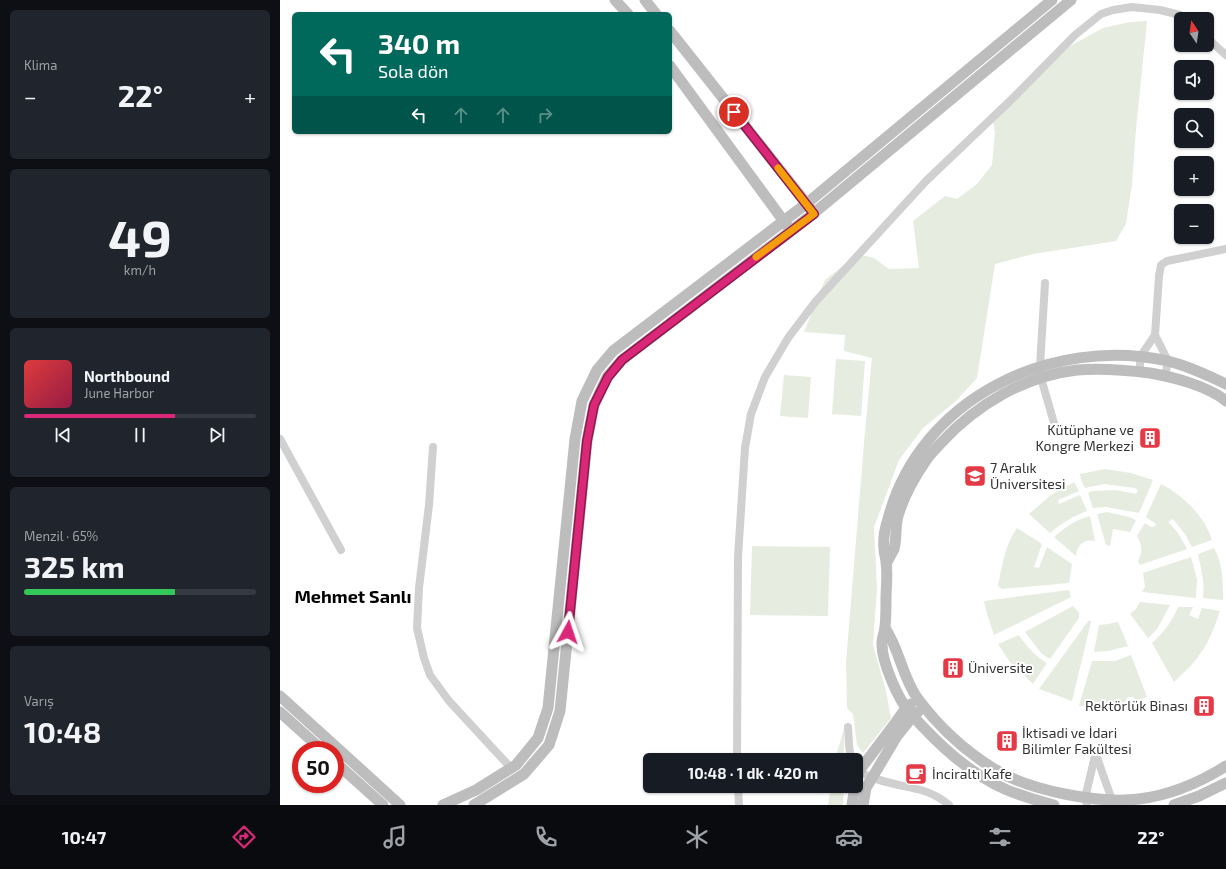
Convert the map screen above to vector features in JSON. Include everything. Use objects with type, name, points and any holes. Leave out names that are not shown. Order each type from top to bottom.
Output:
[{"type":"street","points":[[614,0],[626,12]]},
{"type":"street","points":[[645,0],[654,12]]},
{"type":"street","points":[[443,805],[476,790],[516,765],[538,738],[548,708],[575,439],[582,401],[597,370],[613,351],[806,204],[1052,0]]},
{"type":"street","points":[[474,805],[524,774],[549,744],[560,711],[587,441],[594,405],[608,377],[622,360],[814,214],[1071,0]]},
{"type":"street","points":[[738,753],[738,557],[745,448],[751,414],[765,377],[788,338],[816,301],[926,181],[1012,99],[1075,35],[1101,14],[1113,10],[1132,7],[1160,10],[1174,14]]},
{"type":"street","points":[[672,35],[814,214]]},
{"type":"street","points":[[1214,44],[1226,55]]},
{"type":"street","points":[[672,69],[791,231]]},
{"type":"street","points":[[1140,372],[1140,358],[1155,335],[1161,265],[1167,261],[1226,249]]},
{"type":"street","points":[[1045,283],[1040,366],[1041,378],[1054,423]]},
{"type":"street","points":[[1155,335],[1168,361],[1165,376]]},
{"type":"street","points":[[1054,805],[1006,790],[972,771],[945,749],[909,712],[894,686],[884,656],[882,642],[885,628],[886,562],[884,549],[887,520],[892,503],[907,471],[928,439],[961,408],[997,384],[1040,366],[1052,362],[1081,357],[1111,355],[1168,361],[1196,370],[1226,384]]},
{"type":"street","points":[[886,562],[894,549],[898,517],[904,497],[926,460],[954,428],[974,412],[1005,393],[1030,381],[1077,370],[1106,369],[1140,372],[1165,376],[1200,387],[1226,401]]},
{"type":"street","points":[[280,438],[341,550]]},
{"type":"street","points":[[433,448],[429,505],[419,588],[417,628],[424,658],[430,675],[449,701],[511,768]]},
{"type":"street","points":[[885,628],[892,638],[902,668],[917,698],[942,727],[973,754],[996,770],[1031,785],[1086,801],[1112,802],[1139,799],[1195,784],[1226,766]]},
{"type":"street","points":[[280,696],[400,805]]},
{"type":"street","points":[[863,805],[866,788],[897,736],[917,698]]},
{"type":"street","points":[[863,762],[896,722],[909,712],[924,707]]},
{"type":"street","points":[[280,712],[312,741]]},
{"type":"street","points":[[848,727],[850,753]]},
{"type":"street","points":[[1086,801],[1096,755],[1112,802]]},
{"type":"street","points":[[344,770],[383,805]]},
{"type":"street","points":[[863,773],[872,778],[922,790],[944,800],[949,805]]},
{"type":"street","points":[[1174,805],[1199,796],[1226,783]]},
{"type":"street","points":[[738,793],[739,805]]},
{"type":"street","points":[[852,805],[854,793]]},
{"type":"shaded area","points":[[1147,21],[1132,184],[1126,224],[1116,241],[1033,254],[995,264],[977,378],[956,401],[923,428],[899,460],[874,527],[877,589],[873,645],[886,691],[891,718],[863,753],[857,745],[853,714],[847,708],[846,662],[872,358],[844,351],[845,335],[804,332],[825,280],[858,254],[874,258],[889,269],[919,268],[913,221],[945,196],[957,199],[977,184],[992,165],[995,133],[992,116],[1061,51],[1103,28],[1130,22]]},
{"type":"shaded area","points":[[836,359],[865,361],[861,416],[832,414]]},
{"type":"shaded area","points":[[784,375],[811,377],[808,418],[780,416]]},
{"type":"shaded area","points":[[1105,469],[1131,473],[1153,480],[1139,513],[1106,507],[1093,508],[1088,493],[1092,491],[1116,490],[1136,494],[1138,490],[1135,488],[1104,484],[1085,488],[1080,474]]},
{"type":"shaded area","points":[[1074,482],[1079,491],[1058,500],[1059,504],[1080,495],[1087,511],[1068,520],[1050,533],[1029,514],[1051,495]]},
{"type":"shaded area","points":[[1161,484],[1185,500],[1199,515],[1209,531],[1212,540],[1192,547],[1185,534],[1173,519],[1168,522],[1178,533],[1187,549],[1140,565],[1138,561],[1141,555],[1141,548],[1137,536],[1145,523],[1151,527],[1154,527],[1156,524],[1146,517]]},
{"type":"shaded area","points":[[1107,512],[1136,520],[1130,532],[1113,529],[1110,546],[1106,545],[1097,514]]},
{"type":"shaded area","points":[[1090,516],[1095,541],[1084,542],[1078,549],[1076,556],[1054,537],[1071,524]]},
{"type":"shaded area","points":[[1017,528],[1042,544],[1034,567],[1039,568],[1047,547],[1072,564],[1069,583],[1002,589],[998,586],[1007,549]]},
{"type":"shaded area","points":[[752,546],[830,547],[828,616],[750,615]]},
{"type":"shaded area","points":[[1214,548],[1221,567],[1223,580],[1223,600],[1203,598],[1203,581],[1198,554]]},
{"type":"shaded area","points":[[1191,557],[1197,579],[1196,598],[1142,592],[1145,587],[1143,573]]},
{"type":"shaded area","points":[[1069,590],[1071,597],[994,635],[984,601]]},
{"type":"shaded area","points":[[1140,602],[1170,605],[1157,629],[1148,638],[1130,614],[1136,609]]},
{"type":"shaded area","points":[[1073,606],[1079,613],[1079,618],[1050,659],[1042,654],[1025,632]]},
{"type":"shaded area","points":[[1178,607],[1193,607],[1189,615],[1198,619],[1202,608],[1220,611],[1204,649],[1174,682],[1152,643],[1167,626]]},
{"type":"shaded area","points":[[1089,620],[1091,622],[1072,701],[1039,689]]},
{"type":"shaded area","points":[[1118,622],[1128,646],[1108,651],[1094,652],[1099,625]]},
{"type":"shaded area","points":[[1019,635],[1031,650],[1047,663],[1033,684],[1010,662],[998,644]]},
{"type":"shaded area","points":[[1131,655],[1147,697],[1136,701],[1133,697],[1128,697],[1122,706],[1079,706],[1092,661],[1115,661]]},
{"type":"shaded area","points":[[844,729],[844,753],[837,753]]},
{"type":"shaded area","points":[[830,793],[844,793],[843,805],[828,805]]},
{"type":"slow traffic","points":[[756,257],[814,214],[778,168]]},
{"type":"place","name":"Kütüphane ve Kongre Merkezi","points":[[1150,438]]},
{"type":"place","name":"7 Aralık Üniversitesi","points":[[975,476]]},
{"type":"place","name":"Üniversite","points":[[953,668]]},
{"type":"place","name":"Rektörlük Binası","points":[[1204,706]]},
{"type":"place","name":"İktisadi ve İdari Bilimler Fakültesi","points":[[1007,741]]},
{"type":"place","name":"İnciraltı Kafe","points":[[916,774]]},
{"type":"district","name":"Mehmet Sanlı","points":[[353,597]]},
{"type":"route","points":[[568,632],[587,441],[594,405],[608,377],[622,360],[814,214],[734,112]]}]
